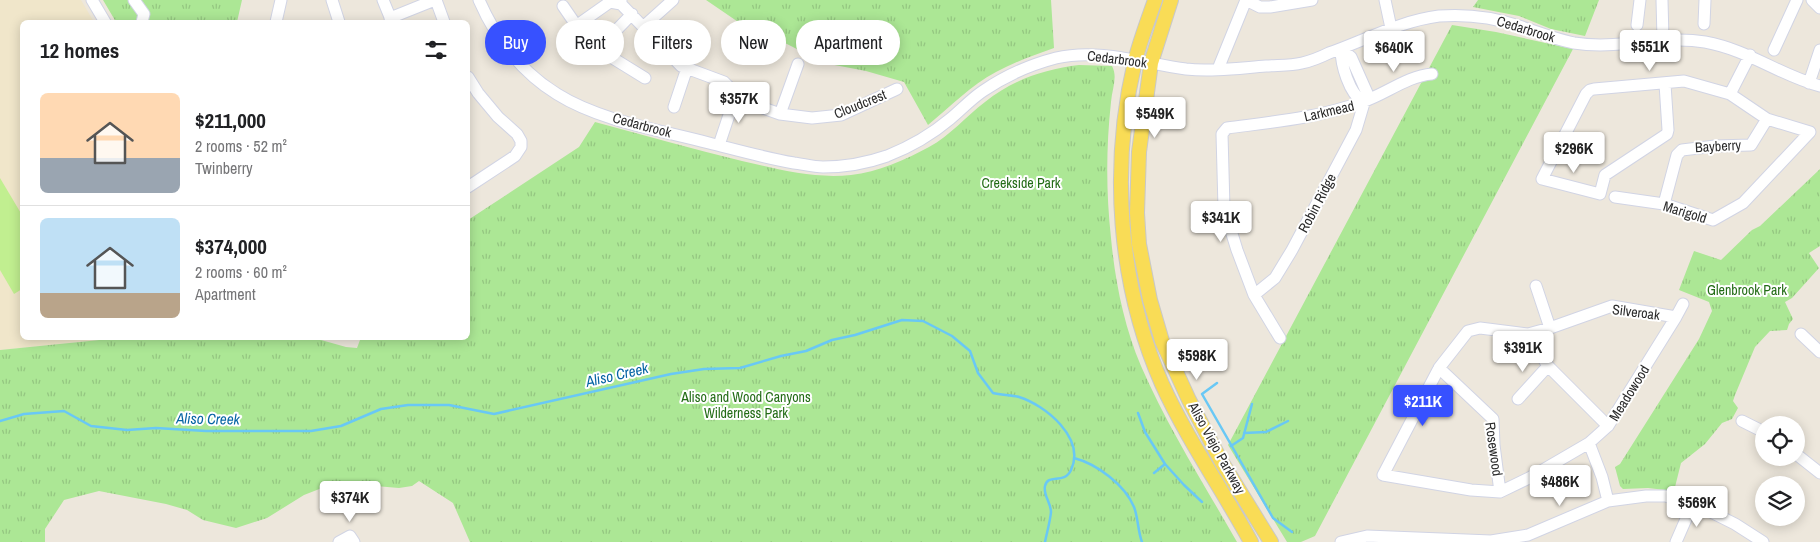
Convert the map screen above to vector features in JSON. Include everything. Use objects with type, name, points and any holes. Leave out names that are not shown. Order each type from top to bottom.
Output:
[{"type":"main road","name":"Aliso Viejo Parkway","points":[[1155,0],[1135,61],[1126,111],[1121,197],[1128,272],[1137,311],[1162,384],[1183,425],[1251,542]]},
{"type":"main road","name":"Aliso Viejo Parkway","points":[[1171,0],[1151,63],[1139,152],[1137,213],[1140,244],[1150,300],[1162,341],[1189,400],[1222,461],[1271,542]]},
{"type":"street","points":[[92,0],[105,20]]},
{"type":"street","points":[[134,0],[144,14],[142,20]]},
{"type":"street","points":[[276,20],[281,0]]},
{"type":"street","points":[[332,0],[338,20]]},
{"type":"street","points":[[383,0],[391,20],[435,0],[443,20]]},
{"type":"street","name":"Cedarbrook","points":[[479,0],[490,25],[508,51],[531,75],[558,95],[586,109],[619,120],[768,159],[820,167],[849,165],[886,156],[927,136],[981,92],[999,81],[1029,66],[1054,59],[1081,55],[1190,69],[1302,63],[1391,28],[1413,21],[1441,16],[1493,19],[1558,39],[1592,45],[1630,44],[1663,40],[1706,42],[1750,55],[1814,84]]},
{"type":"street","points":[[651,20],[673,0]]},
{"type":"street","points":[[1218,69],[1246,0],[1260,7],[1270,7],[1312,0]]},
{"type":"street","points":[[1386,0],[1391,28]]},
{"type":"street","points":[[1637,25],[1640,0]]},
{"type":"street","points":[[1662,0],[1663,40]]},
{"type":"street","points":[[1704,24],[1705,0]]},
{"type":"street","points":[[1774,50],[1797,0]]},
{"type":"street","points":[[1812,0],[1820,8]]},
{"type":"street","points":[[584,20],[610,2],[621,2]]},
{"type":"street","name":"Cloudcrest","points":[[621,2],[638,20]]},
{"type":"street","points":[[563,6],[572,20]]},
{"type":"street","points":[[624,22],[632,14]]},
{"type":"street","points":[[1341,49],[1341,63],[1357,86],[1356,98],[1363,102]]},
{"type":"street","points":[[1814,84],[1820,50]]},
{"type":"street","points":[[1730,94],[1750,55]]},
{"type":"street","points":[[624,65],[645,78]]},
{"type":"street","name":"Cloudcrest","points":[[681,65],[724,82],[743,101],[780,114],[812,118],[841,115],[897,89]]},
{"type":"street","points":[[780,114],[798,65]]},
{"type":"street","points":[[674,108],[688,68]]},
{"type":"street","name":"Larkmead","points":[[1254,295],[1224,208],[1222,134],[1227,128],[1317,115],[1363,102],[1419,75],[1432,74]]},
{"type":"street","points":[[470,80],[478,94],[521,140],[519,152],[515,156],[470,187]]},
{"type":"street","points":[[1665,84],[1667,134],[1605,175],[1600,194],[1542,179],[1586,94],[1590,90],[1684,81],[1730,94],[1767,118]]},
{"type":"street","points":[[719,145],[736,94]]},
{"type":"street","name":"Robin Ridge","points":[[1254,295],[1275,278],[1292,250],[1356,130],[1363,102]]},
{"type":"street","name":"Marigold","points":[[1615,197],[1664,204],[1714,220],[1743,203],[1810,132],[1767,118]]},
{"type":"street","name":"Bayberry","points":[[1664,204],[1677,155],[1682,150],[1715,146],[1751,145],[1767,118]]},
{"type":"street","points":[[1536,286],[1550,328]]},
{"type":"street","points":[[1254,295],[1280,338]]},
{"type":"street","name":"Meadowood","points":[[1439,368],[1383,475],[1471,490],[1500,492],[1529,478],[1589,443],[1608,426],[1683,304]]},
{"type":"street","name":"Silveroak","points":[[1439,368],[1468,331],[1473,329],[1480,328],[1528,334],[1612,306],[1676,318]]},
{"type":"street","points":[[1528,334],[1548,366],[1608,426]]},
{"type":"street","points":[[1801,334],[1820,352]]},
{"type":"street","points":[[1518,399],[1548,366]]},
{"type":"street","name":"Rosewood","points":[[1439,368],[1493,419],[1500,492]]},
{"type":"street","points":[[1742,421],[1755,428]]},
{"type":"street","points":[[1589,443],[1602,477],[1608,501]]},
{"type":"street","points":[[1805,461],[1820,473]]},
{"type":"street","points":[[1341,542],[1367,536],[1491,541],[1528,535],[1608,501],[1626,497],[1664,496],[1693,503],[1735,524],[1763,542]]},
{"type":"street","points":[[1676,542],[1693,503]]},
{"type":"street","points":[[339,542],[350,536],[354,542]]},
{"type":"shaded area","points":[[0,0],[81,0],[93,20],[20,20],[20,340],[99,340],[0,350]]},
{"type":"green space","points":[[103,0],[242,0],[237,20],[115,20]]},
{"type":"green space","points":[[706,0],[1051,0],[1054,48],[1003,68],[987,77],[928,125],[904,82],[866,71],[834,65],[900,65],[900,20],[796,20],[796,49],[786,44],[786,20],[735,20]]},
{"type":"green space","points":[[1478,0],[1599,0],[1585,36],[1551,29],[1519,16],[1473,7]]},
{"type":"green space","points":[[1452,25],[1496,32],[1573,49],[1315,536],[1301,542],[1287,542],[1228,445]]},
{"type":"green space","name":"Aliso and Wood Canyons Wilderness Park","points":[[1079,65],[1112,66],[1114,70],[1115,79],[1108,136],[1108,204],[1115,271],[1121,303],[1135,351],[1163,412],[1237,542],[470,542],[453,503],[419,481],[412,486],[399,488],[352,484],[327,486],[304,495],[267,518],[236,528],[203,520],[187,510],[166,504],[99,491],[64,500],[45,529],[45,542],[0,542],[0,350],[99,340],[321,340],[357,348],[360,340],[470,340],[470,219],[579,147],[595,122],[782,170],[823,176],[851,175],[891,165],[929,147],[944,137],[995,94],[1029,77],[1054,69]]},
{"type":"green space","name":"Glenbrook Park","points":[[1820,169],[1820,246],[1809,253],[1819,268],[1792,298],[1785,302],[1793,319],[1787,330],[1770,331],[1755,347],[1733,401],[1738,408],[1732,419],[1722,423],[1705,444],[1681,463],[1674,491],[1648,488],[1623,489],[1620,486],[1615,467],[1620,464],[1699,339],[1712,311],[1709,302],[1679,290],[1694,251],[1721,260]]},
{"type":"green space","points":[[0,178],[20,212],[20,290],[14,294],[0,270]]},
{"type":"waterway","name":"Aliso Creek","points":[[0,421],[24,414],[64,411],[91,426],[127,430],[156,428],[206,431],[311,431],[341,426],[381,409],[408,405],[449,405],[494,414],[671,374],[704,369],[740,368],[806,351],[832,340],[855,335],[902,320],[923,321],[952,336],[970,351],[978,373],[993,393],[1019,397],[1040,407],[1051,415],[1068,435],[1073,446],[1074,458],[1071,470],[1064,477],[1049,480],[1045,486],[1045,493],[1051,512],[1045,542]]},
{"type":"waterway","points":[[1217,383],[1202,394],[1273,518],[1292,532]]},
{"type":"waterway","points":[[1231,446],[1243,438],[1252,404]]},
{"type":"waterway","points":[[1138,413],[1145,432],[1165,464],[1154,473]]},
{"type":"waterway","points":[[1244,433],[1266,432],[1288,421]]},
{"type":"waterway","points":[[1074,458],[1101,470],[1124,491],[1134,507],[1142,542]]},
{"type":"waterway","points":[[1165,464],[1202,502]]},
{"type":"park label","name":"Creekside Park","points":[[1021,183]]}]
